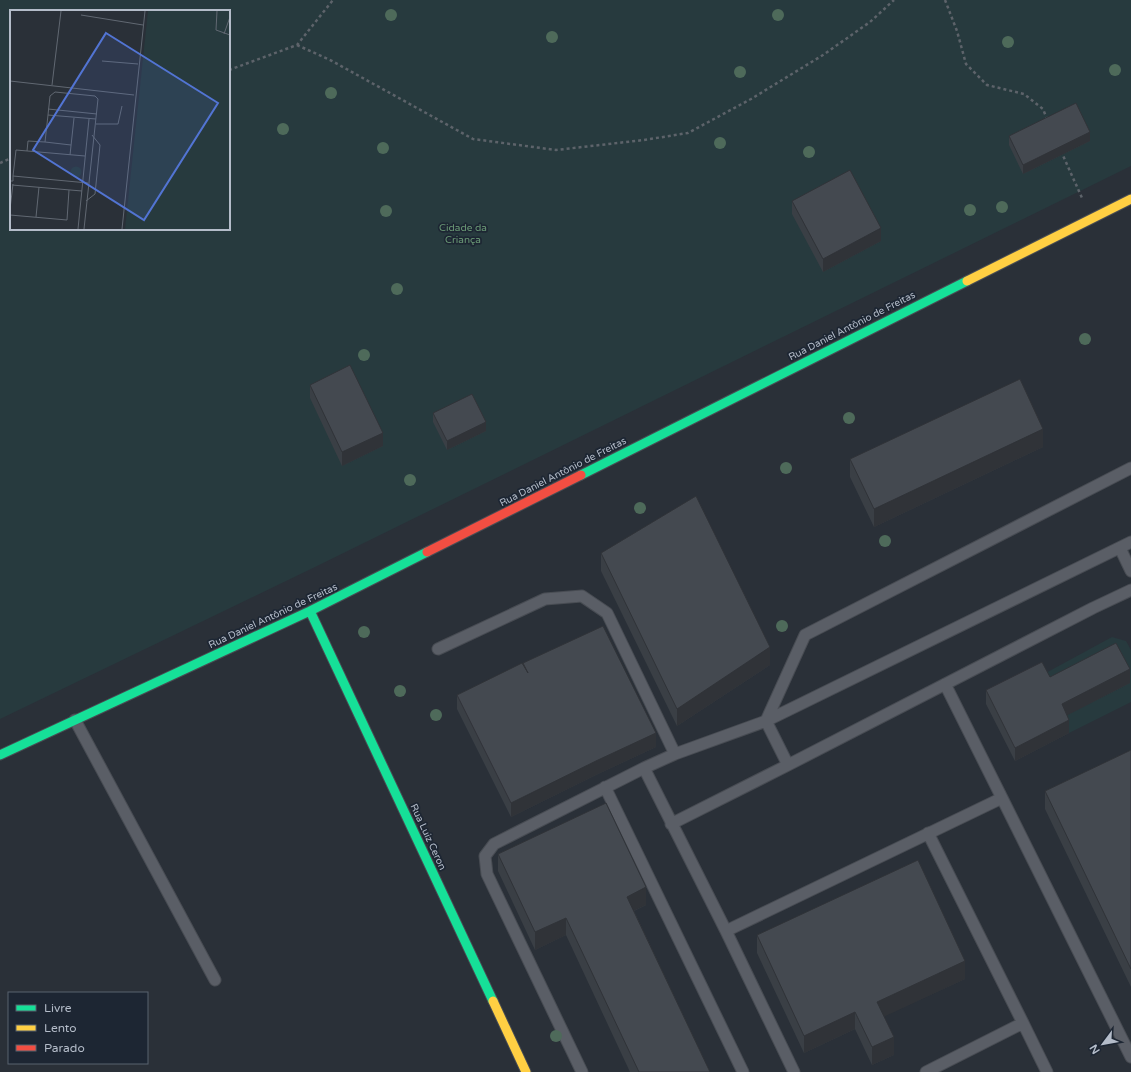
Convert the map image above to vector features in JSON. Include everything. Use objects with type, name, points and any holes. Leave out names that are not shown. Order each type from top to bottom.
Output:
[{"type":"street","name":"Rua Daniel Antônio de Freitas","points":[[0,755],[310,611],[1131,198]]},
{"type":"street","name":"Rua Luiz Ceron","points":[[310,611],[526,1072]]},
{"type":"lane","points":[[766,721],[805,635],[1131,468]]},
{"type":"lane","points":[[582,1072],[487,874],[485,856],[494,844],[644,768],[675,754],[766,721],[1131,542]]},
{"type":"lane","points":[[1120,548],[1131,571]]},
{"type":"lane","points":[[671,824],[1131,590]]},
{"type":"lane","points":[[438,650],[545,599],[582,596],[607,613],[675,754]]},
{"type":"lane","points":[[945,684],[1131,1057]]},
{"type":"lane","points":[[75,720],[215,980]]},
{"type":"lane","points":[[766,721],[788,765]]},
{"type":"lane","points":[[644,768],[726,931],[794,1072]]},
{"type":"lane","points":[[605,787],[743,1072]]},
{"type":"lane","points":[[726,931],[1002,798]]},
{"type":"lane","points":[[928,833],[1047,1072]]},
{"type":"lane","points":[[926,1072],[1023,1023]]},
{"type":"path","points":[[230,70],[297,45],[333,0]]},
{"type":"path","points":[[297,45],[332,61],[473,139],[556,150],[644,140],[688,133],[751,99],[822,55],[870,22],[894,0]]},
{"type":"path","points":[[945,0],[957,31],[966,64],[987,85],[1024,94],[1042,109],[1049,122]]},
{"type":"path","points":[[1061,150],[1091,218]]},
{"type":"path","points":[[0,163],[10,158]]},
{"type":"green space","name":"Cidade da Criança","points":[[0,0],[1131,0],[1131,166],[315,567],[0,719]]},
{"type":"green space","points":[[1112,637],[1126,641],[1131,650],[1131,702],[1069,733],[1042,675]]},
{"type":"building","points":[[1076,103],[1090,132],[1023,165],[1009,136]]},
{"type":"building","points":[[850,170],[881,228],[823,259],[792,201]]},
{"type":"building","points":[[350,365],[383,433],[342,452],[310,385]]},
{"type":"building","points":[[1020,379],[1043,429],[874,509],[850,459]]},
{"type":"building","points":[[472,394],[486,422],[447,441],[433,413]]},
{"type":"building","points":[[696,496],[770,647],[677,709],[601,553]]},
{"type":"building","points":[[603,626],[656,733],[511,803],[457,695],[522,663],[528,673],[523,663]]},
{"type":"building","points":[[1116,643],[1130,669],[1062,704],[1069,720],[1015,748],[986,690],[1042,662],[1050,677]]},
{"type":"building","points":[[1131,750],[1131,969],[1045,791]]},
{"type":"building","points":[[606,803],[646,887],[627,897],[710,1072],[639,1072],[566,918],[535,932],[498,854]]},
{"type":"building","points":[[918,860],[965,961],[877,1002],[894,1037],[872,1047],[855,1012],[804,1036],[757,935]]},
{"type":"traffic: fast","points":[[581,475],[967,281]]},
{"type":"traffic: fast","points":[[0,755],[310,611],[427,552]]},
{"type":"traffic: fast","points":[[310,611],[493,1001]]},
{"type":"traffic: slow","points":[[967,281],[1131,199]]},
{"type":"traffic: slow","points":[[493,1001],[526,1072]]},
{"type":"traffic: jam","points":[[427,552],[581,475]]}]
